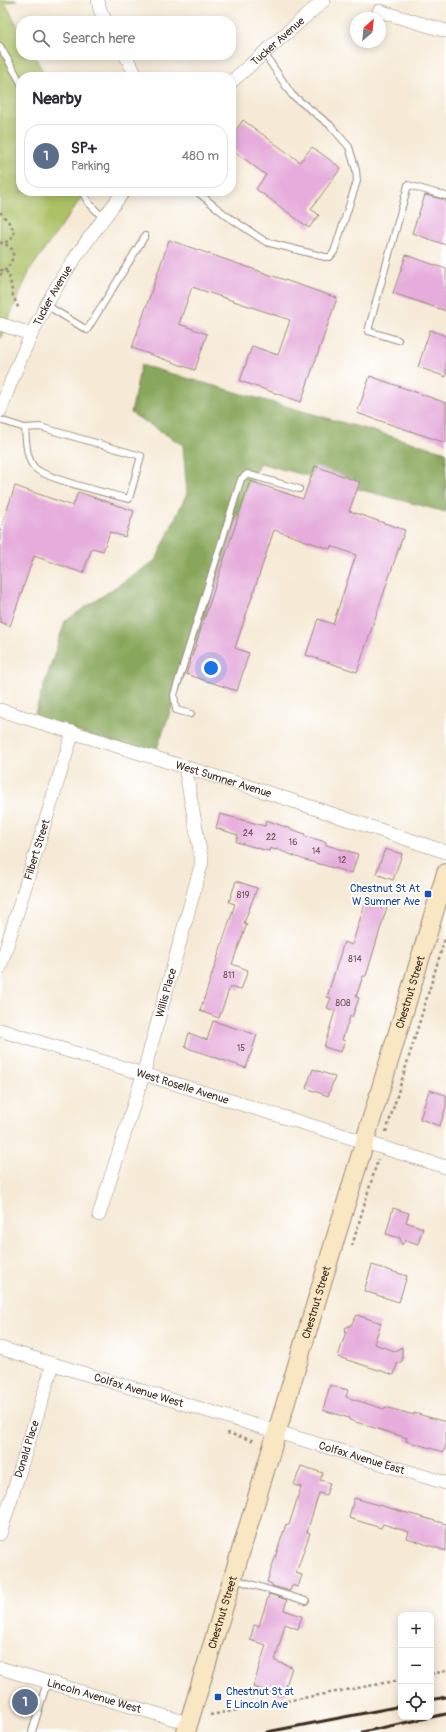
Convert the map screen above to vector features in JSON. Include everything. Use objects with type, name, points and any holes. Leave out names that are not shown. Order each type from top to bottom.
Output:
[{"type":"street","points":[[98,0],[100,10],[103,16]]},
{"type":"street","name":"Tucker Avenue","points":[[236,78],[324,0]]},
{"type":"street","points":[[379,11],[446,31]]},
{"type":"street","points":[[128,60],[134,72]]},
{"type":"street","name":"Tucker Avenue","points":[[0,410],[13,373],[46,305],[65,272],[120,196]]},
{"type":"street","points":[[0,324],[31,334]]},
{"type":"street","name":"West Sumner Avenue","points":[[0,710],[273,794],[446,852]]},
{"type":"street","name":"Filbert Street","points":[[0,968],[73,732]]},
{"type":"street","name":"Willis Place","points":[[99,1215],[143,1075],[202,862],[185,767]]},
{"type":"street","name":"Chestnut Street","points":[[187,1727],[446,873]]},
{"type":"street","name":"West Roselle Avenue","points":[[0,1030],[446,1167]]},
{"type":"street","name":"Colfax Avenue West","points":[[0,1348],[276,1433]]},
{"type":"street","name":"Donald Place","points":[[0,1534],[53,1364]]},
{"type":"street","name":"Colfax Avenue East","points":[[276,1433],[446,1483]]},
{"type":"street","name":"Lincoln Avenue West","points":[[0,1668],[187,1727]]},
{"type":"lane","points":[[0,46],[16,74]]},
{"type":"lane","points":[[202,196],[227,216],[266,242],[325,258],[330,257],[334,252],[356,189],[356,170],[349,147],[330,124],[292,95],[264,53]]},
{"type":"lane","points":[[398,340],[368,330],[408,185],[446,196]]},
{"type":"lane","points":[[85,196],[88,202],[104,219]]},
{"type":"lane","points":[[46,305],[87,330],[145,236]]},
{"type":"lane","points":[[0,420],[25,428],[40,427],[141,456],[129,500],[49,476],[34,467],[28,452],[25,428]]},
{"type":"lane","points":[[191,714],[176,710],[174,695],[241,479],[248,474],[299,489]]},
{"type":"lane","points":[[232,1579],[306,1601]]},
{"type":"lane","points":[[32,1732],[47,1682]]},
{"type":"path","points":[[0,212],[14,231],[14,235],[10,240],[0,243]]},
{"type":"path","points":[[0,275],[6,270],[14,255],[13,250],[4,243]]},
{"type":"path","points":[[0,270],[6,270]]},
{"type":"path","points":[[6,270],[9,275],[13,296],[19,309]]},
{"type":"path","points":[[386,1132],[446,935]]},
{"type":"path","points":[[434,1673],[446,1671]]},
{"type":"path","points":[[210,1716],[398,1681]]},
{"type":"green space","points":[[0,0],[17,0],[5,3],[16,23],[16,60],[37,60],[43,72],[16,72],[16,196],[82,196],[30,270],[0,339]]},
{"type":"green space","points":[[141,365],[446,452],[446,512],[259,463],[155,754],[33,719],[65,621],[156,560],[187,493],[183,445],[131,413]]},
{"type":"building","points":[[243,120],[300,162],[312,147],[341,168],[311,209],[319,215],[309,228],[256,189],[266,175],[236,153],[236,130]]},
{"type":"building","points":[[425,195],[446,200],[446,245],[412,233]]},
{"type":"building","points":[[169,240],[337,298],[301,402],[240,381],[252,346],[278,355],[290,320],[192,287],[179,324],[207,334],[195,370],[132,348]]},
{"type":"building","points":[[406,255],[446,269],[446,311],[393,293]]},
{"type":"building","points":[[430,330],[446,336],[446,377],[418,367]]},
{"type":"building","points":[[370,376],[446,403],[446,443],[357,413]]},
{"type":"building","points":[[315,466],[360,482],[349,511],[405,530],[357,672],[306,655],[318,619],[333,624],[356,555],[331,546],[330,549],[274,530],[235,648],[249,653],[237,691],[186,674],[250,481],[303,499]]},
{"type":"building","points":[[15,486],[73,506],[78,492],[134,511],[125,537],[110,532],[103,551],[92,548],[83,573],[34,556],[10,626],[0,622],[0,531]]},
{"type":"building","points":[[220,814],[265,826],[266,820],[305,834],[304,836],[326,842],[326,845],[358,854],[352,873],[305,860],[276,849],[270,848],[269,851],[236,842],[238,835],[216,828]]},
{"type":"building","points":[[385,849],[402,854],[393,880],[376,874]]},
{"type":"building","points":[[236,881],[257,888],[244,923],[247,924],[232,964],[248,970],[241,990],[230,987],[219,1018],[200,1011],[235,904],[229,902]]},
{"type":"building","points":[[366,900],[387,907],[366,976],[363,976],[356,997],[359,998],[352,1017],[350,1016],[342,1040],[345,1041],[341,1052],[324,1047],[335,1011],[327,1008],[331,998],[327,997],[344,942],[352,945]]},
{"type":"building","points":[[213,1021],[257,1035],[246,1068],[185,1047],[189,1033],[207,1040]]},
{"type":"building","points":[[313,1069],[335,1077],[328,1096],[306,1088]]},
{"type":"building","points":[[429,1090],[446,1095],[446,1106],[440,1126],[420,1119]]},
{"type":"building","points":[[393,1208],[409,1213],[406,1222],[423,1228],[418,1244],[406,1240],[402,1245],[400,1238],[386,1234]]},
{"type":"building","points":[[372,1265],[407,1276],[399,1302],[364,1291]]},
{"type":"building","points":[[357,1315],[381,1323],[374,1344],[395,1351],[402,1347],[402,1361],[397,1364],[394,1375],[338,1357],[346,1331],[345,1328],[351,1325]]},
{"type":"building","points":[[330,1385],[348,1390],[346,1397],[384,1409],[385,1407],[414,1415],[414,1413],[446,1422],[446,1444],[444,1452],[406,1441],[407,1438],[349,1420],[349,1418],[323,1410]]},
{"type":"building","points":[[301,1466],[323,1473],[320,1480],[330,1483],[326,1495],[319,1493],[307,1532],[310,1533],[296,1573],[302,1575],[298,1587],[292,1585],[290,1591],[272,1586],[272,1584],[267,1582],[286,1524],[289,1525],[301,1487],[294,1485]]},
{"type":"building","points":[[354,1498],[446,1524],[446,1551],[407,1538],[409,1532],[383,1524],[381,1528],[349,1518]]},
{"type":"building","points":[[269,1594],[287,1600],[284,1610],[302,1616],[298,1629],[285,1624],[275,1661],[292,1667],[286,1686],[289,1687],[283,1696],[253,1687],[266,1645],[250,1640],[254,1625],[259,1626]]},
{"type":"railway","points":[[434,1699],[446,1697]]},
{"type":"railway","points":[[267,1732],[398,1707]]},
{"type":"railway","points":[[362,1732],[446,1714]]},
{"type":"place","name":"Chestnut St At W Sumner Ave","points":[[428,894]]},
{"type":"place","name":"Chestnut St at E Lincoln Ave","points":[[218,1697]]},
{"type":"place","name":"SP+","points":[[25,1702]]}]
